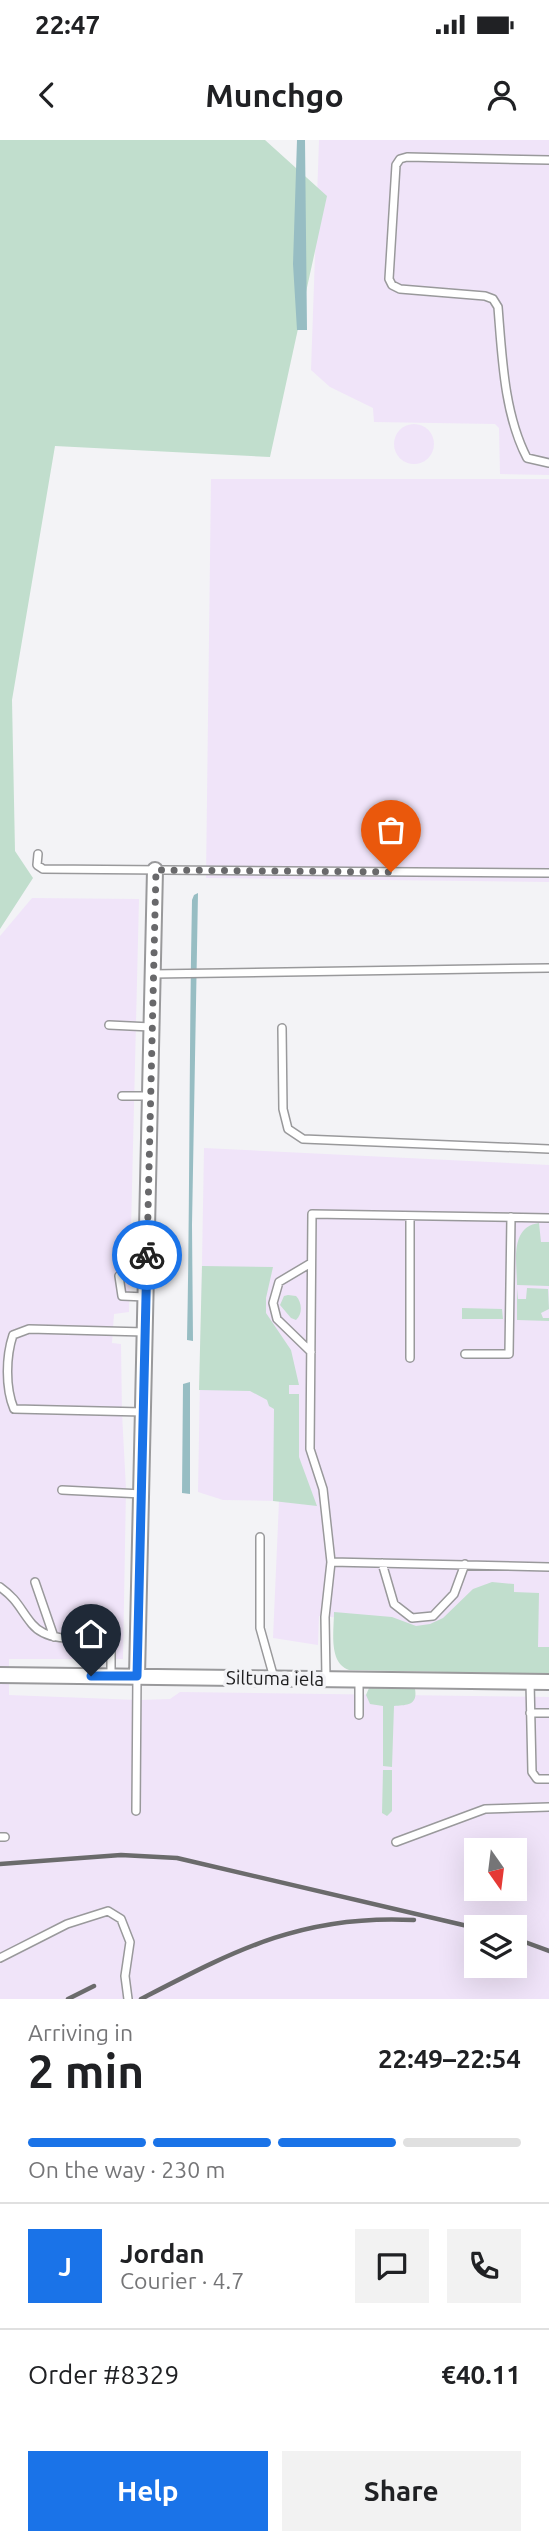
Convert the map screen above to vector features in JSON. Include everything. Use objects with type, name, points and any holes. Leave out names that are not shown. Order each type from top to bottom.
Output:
[{"type":"street","points":[[137,1676],[156,870]]},
{"type":"street","name":"Siltuma iela","points":[[0,1675],[549,1682]]},
{"type":"lane","points":[[549,160],[400,159],[396,165],[389,279],[392,285],[400,289],[485,296],[493,299],[498,307],[503,376],[521,446],[527,458],[549,463]]},
{"type":"lane","points":[[38,854],[37,865],[43,869],[549,873]]},
{"type":"lane","points":[[153,974],[549,968]]},
{"type":"lane","points":[[110,1025],[152,1027]]},
{"type":"lane","points":[[282,1028],[283,1109],[288,1129],[303,1139],[549,1149]]},
{"type":"lane","points":[[122,1096],[150,1096]]},
{"type":"lane","points":[[326,1678],[325,1617],[331,1562],[323,1489],[310,1449],[312,1214],[549,1218]]},
{"type":"lane","points":[[410,1358],[411,1216]]},
{"type":"lane","points":[[466,1354],[509,1354],[511,1217]]},
{"type":"lane","points":[[311,1263],[279,1282],[273,1303],[277,1319],[311,1352]]},
{"type":"lane","points":[[119,1276],[122,1296],[146,1297]]},
{"type":"lane","points":[[144,1412],[14,1409],[9,1398],[8,1349],[13,1335],[29,1329],[146,1332]]},
{"type":"lane","points":[[62,1490],[143,1494]]},
{"type":"lane","points":[[260,1537],[260,1628],[274,1678]]},
{"type":"lane","points":[[331,1562],[549,1567]]},
{"type":"lane","points":[[382,1563],[394,1604],[412,1618],[433,1616],[454,1594],[465,1564]]},
{"type":"lane","points":[[35,1582],[54,1637]]},
{"type":"lane","points":[[0,1587],[16,1599],[34,1627],[54,1637],[111,1637],[111,1676]]},
{"type":"lane","points":[[136,1811],[137,1676]]},
{"type":"lane","points":[[359,1679],[359,1715]]},
{"type":"lane","points":[[530,1682],[532,1775],[537,1779],[549,1779]]},
{"type":"lane","points":[[530,1713],[549,1713]]},
{"type":"lane","points":[[396,1842],[485,1810],[549,1807]]},
{"type":"lane","points":[[0,1958],[66,1924],[108,1911],[121,1919],[130,1942],[125,1976],[128,1999]]},
{"type":"shaded area","points":[[319,140],[549,140],[549,475],[500,474],[499,428],[495,424],[374,422],[373,408],[330,387],[311,370]]},
{"type":"shaded area","points":[[414,424],[422,425],[428,430],[433,436],[433,452],[428,458],[422,463],[414,464],[406,463],[400,458],[395,452],[394,444],[395,436],[400,430],[406,425]]},
{"type":"shaded area","points":[[211,479],[549,479],[549,882],[206,878]]},
{"type":"shaded area","points":[[32,898],[139,899],[129,1312],[114,1314],[112,1343],[121,1344],[126,1489],[123,1659],[9,1659],[9,1695],[138,1700],[170,1699],[180,1692],[549,1697],[549,1999],[0,1999],[0,936]]},
{"type":"shaded area","points":[[204,1148],[549,1165],[549,1654],[365,1620],[319,1616],[318,1645],[273,1638],[279,1501],[223,1500],[198,1492]]},
{"type":"green space","points":[[0,140],[265,140],[327,196],[270,457],[55,446],[12,700],[15,851],[33,878],[0,929]]},
{"type":"green space","points":[[539,1223],[541,1242],[549,1242],[549,1286],[517,1285],[516,1257],[519,1239],[529,1226]]},
{"type":"green space","points":[[202,1266],[273,1267],[266,1298],[266,1313],[291,1350],[299,1385],[289,1385],[289,1394],[299,1394],[299,1457],[317,1506],[273,1501],[274,1409],[269,1406],[267,1400],[250,1391],[199,1390]]},
{"type":"green space","points":[[517,1288],[518,1299],[526,1299],[527,1288],[548,1289],[549,1309],[541,1313],[543,1318],[549,1318],[549,1321],[517,1320]]},
{"type":"green space","points":[[284,1296],[296,1296],[300,1301],[301,1311],[296,1320],[280,1305]]},
{"type":"green space","points":[[462,1308],[502,1309],[503,1319],[462,1319]]},
{"type":"green space","points":[[492,1582],[514,1584],[514,1592],[539,1593],[538,1647],[549,1647],[549,1674],[349,1670],[338,1661],[334,1645],[334,1612],[392,1617],[416,1626],[430,1624],[443,1618],[473,1589]]},
{"type":"green space","points":[[369,1688],[415,1689],[413,1702],[394,1706],[392,1767],[383,1766],[383,1706],[370,1704],[366,1695]]},
{"type":"green space","points":[[383,1770],[392,1770],[392,1811],[387,1816],[382,1813]]},
{"type":"water","points":[[297,140],[305,140],[307,330],[297,330],[293,264]]},
{"type":"water","points":[[198,893],[192,1225],[193,1341],[187,1340],[190,1010],[192,900]]},
{"type":"water","points":[[190,1382],[190,1494],[182,1493],[183,1384]]},
{"type":"railway","points":[[0,1864],[121,1855],[177,1858],[464,1925]]},
{"type":"railway","points":[[141,1999],[240,1951],[304,1929],[374,1920],[414,1920]]},
{"type":"railway","points":[[527,1943],[549,1951]]},
{"type":"railway","points":[[68,1999],[94,1986]]},
{"type":"way so far","points":[[147,1255],[156,870],[391,872]]},
{"type":"route","points":[[91,1676],[137,1676],[147,1255]]}]
